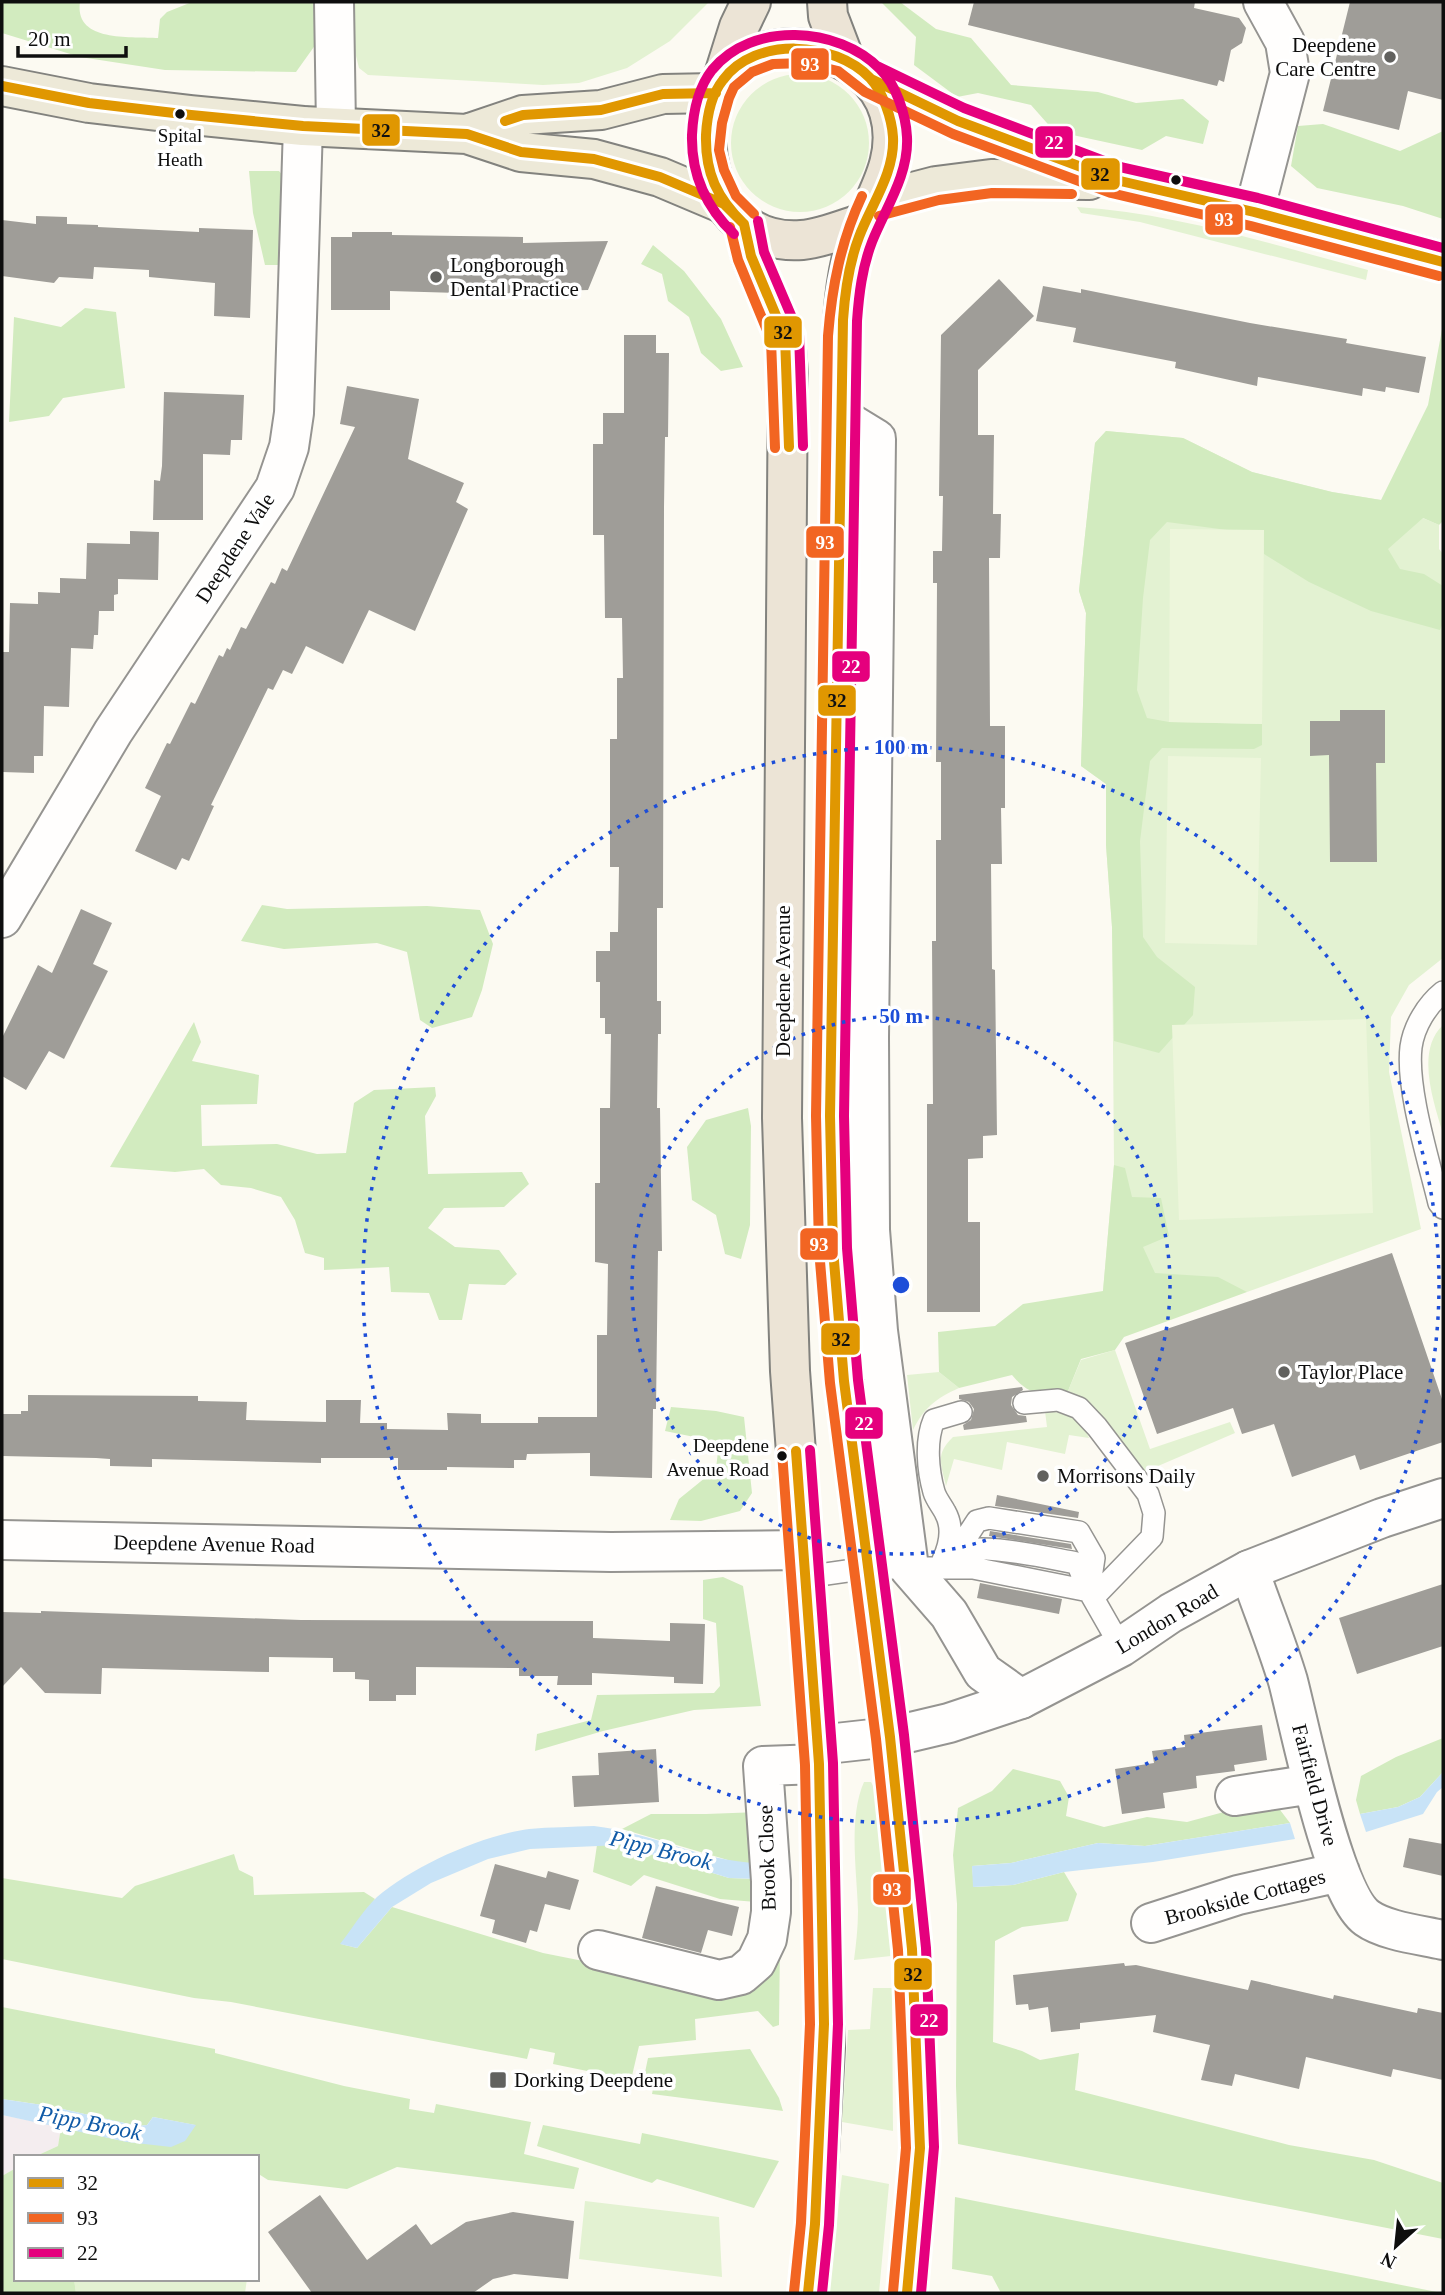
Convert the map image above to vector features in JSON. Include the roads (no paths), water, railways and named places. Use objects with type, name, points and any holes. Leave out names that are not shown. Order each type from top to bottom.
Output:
[{"type":"highway","points":[[751,2],[738,27],[708,120],[705,151],[711,174],[734,214],[770,237],[801,240],[869,213]]},
{"type":"highway","points":[[827,2],[828,16],[858,69],[889,111],[894,138],[891,167],[869,213],[853,256],[845,294],[840,417],[830,1115],[833,1249],[844,1381],[890,1737],[912,1949],[920,2148],[907,2293]]},
{"type":"highway","points":[[719,85],[745,60],[770,50],[806,49],[858,69]]},
{"type":"highway","name":"Deepdene Avenue","points":[[734,214],[785,337],[788,374],[782,1118],[790,1371],[819,1755]]},
{"type":"highway","points":[[808,2293],[815,2224],[825,2048],[819,1755]]},
{"type":"main road","points":[[858,69],[958,121],[1116,180],[1254,212],[1443,262]]},
{"type":"main road","points":[[467,134],[523,115],[601,110],[663,94],[719,85]]},
{"type":"main road","points":[[2,86],[89,103],[320,126],[467,134],[521,152],[594,159],[660,177],[734,214]]},
{"type":"main road","points":[[869,213],[936,186],[991,180],[1116,180]]},
{"type":"street","points":[[320,126],[334,2]]},
{"type":"street","points":[[1254,212],[1290,73],[1285,43],[1263,2]]},
{"type":"street","name":"Deepdene Vale","points":[[2,918],[113,732],[275,488],[289,447],[294,413],[320,126]]},
{"type":"street","points":[[840,417],[876,439],[869,1037],[870,1230],[879,1343],[924,1568],[983,1672],[1021,1699]]},
{"type":"street","name":"London Road","points":[[819,1755],[948,1723],[1021,1699],[1121,1647],[1171,1613],[1249,1570],[1382,1518],[1443,1498]]},
{"type":"street","name":"Deepdene Avenue Road","points":[[2,1540],[611,1552],[804,1564]]},
{"type":"street","name":"Fairfield Drive","points":[[1249,1570],[1287,1681],[1313,1784],[1340,1872],[1354,1904],[1367,1918],[1392,1928],[1443,1940]]},
{"type":"street","name":"Brook Close","points":[[598,1950],[719,1979],[741,1975],[757,1962],[767,1939],[771,1912],[763,1766],[819,1755]]},
{"type":"street","points":[[1236,1796],[1313,1784]]},
{"type":"street","name":"Brookside Cottages","points":[[1151,1923],[1238,1895],[1340,1872]]},
{"type":"lane","points":[[1443,992],[1423,1013],[1411,1047],[1412,1086],[1439,1203],[1443,1208]]},
{"type":"lane","points":[[1024,1403],[1058,1400],[1079,1408],[1148,1494],[1154,1513],[1152,1537],[1091,1595]]},
{"type":"lane","points":[[924,1568],[951,1543],[948,1516],[934,1494],[928,1433],[934,1420],[961,1412]]},
{"type":"lane","points":[[958,1550],[977,1521],[989,1518],[1079,1532],[1094,1558],[1091,1595]]},
{"type":"lane","points":[[924,1568],[958,1550],[979,1547],[1077,1563],[1091,1595],[1121,1647]]},
{"type":"lane","points":[[804,1564],[868,1568],[973,1569],[1091,1595]]},
{"type":"water","points":[[1443,1772],[1443,1787],[1423,1814],[1366,1832],[1360,1814],[1398,1807],[1420,1797]]},
{"type":"water","points":[[1290,1823],[1295,1839],[1153,1862],[1064,1872],[1013,1885],[973,1887],[972,1866],[1011,1863],[1098,1843],[1145,1846]]},
{"type":"water","name":"Pipp Brook","points":[[594,1826],[636,1834],[717,1858],[758,1863],[758,1879],[729,1878],[621,1845],[530,1849],[488,1859],[431,1883],[392,1907],[357,1948],[340,1944],[377,1897],[429,1863],[470,1845],[510,1832]]},
{"type":"water","name":"Pipp Brook","points":[[2,2099],[49,2106],[138,2126],[147,2125],[153,2117],[196,2125],[185,2141],[171,2147],[127,2142],[2,2115]]},
{"type":"place","name":"Deepdene Care Centre","points":[[1390,57]]},
{"type":"place","name":"Spital Heath","points":[[180,114]]},
{"type":"place","name":"Longborough Dental Practice","points":[[436,277]]},
{"type":"place","name":"Taylor Place","points":[[1284,1372]]},
{"type":"place","name":"Deepdene Avenue Road","points":[[782,1456]]},
{"type":"place","name":"Morrisons Daily","points":[[1043,1476]]},
{"type":"place","name":"Dorking Deepdene","points":[[498,2080]]}]
